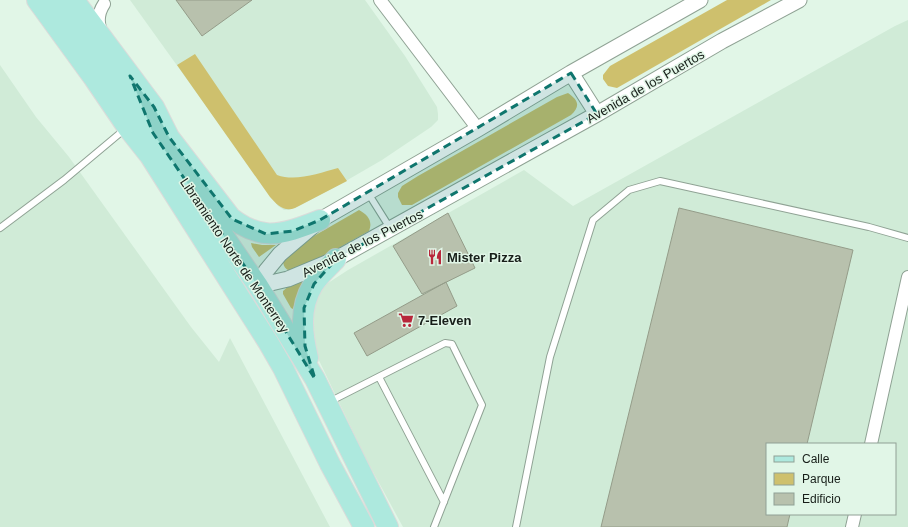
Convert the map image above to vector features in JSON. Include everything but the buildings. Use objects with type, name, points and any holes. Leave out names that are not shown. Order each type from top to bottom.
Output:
[{"type":"main road","name":"Libramiento Norte de Monterrey","points":[[37,0],[93,77],[133,122],[157,153],[283,368],[330,464],[364,527]]},
{"type":"main road","name":"Libramiento Norte de Monterrey","points":[[54,0],[133,122],[153,134],[157,153]]},
{"type":"main road","points":[[74,0],[154,108],[168,136],[232,219]]},
{"type":"main road","points":[[130,76],[153,134]]},
{"type":"main road","points":[[157,153],[232,219],[254,231],[266,234],[293,230],[320,220]]},
{"type":"main road","points":[[157,153],[174,185],[240,275],[251,284],[258,286],[260,302],[264,315],[299,377],[319,419],[327,445],[330,464]]},
{"type":"main road","points":[[315,379],[305,346],[302,319],[308,295],[314,284],[336,259]]},
{"type":"main road","name":"Libramiento Norte de Monterrey","points":[[258,286],[315,379],[388,527]]},
{"type":"street","points":[[78,0],[92,4],[104,4],[99,11],[98,17],[100,30],[105,42]]},
{"type":"street","points":[[380,0],[478,129]]},
{"type":"street","points":[[258,286],[266,270],[280,254],[320,220],[478,129],[571,73],[700,0]]},
{"type":"street","name":"Avenida de los Puertos","points":[[258,286],[277,283],[336,259],[391,230],[597,114],[722,41],[799,0]]},
{"type":"street","points":[[571,73],[597,114]]},
{"type":"street","points":[[872,443],[908,277]]},
{"type":"street","points":[[852,527],[855,515]]},
{"type":"lane","points":[[0,228],[64,180],[133,122]]},
{"type":"lane","points":[[516,527],[550,357],[593,220],[629,190],[660,181],[869,227],[908,238]]},
{"type":"lane","points":[[367,192],[391,230]]},
{"type":"lane","points":[[327,403],[445,343],[452,344],[482,405],[434,527]]},
{"type":"lane","points":[[379,377],[444,502]]},
{"type":"highlighted area","points":[[571,73],[597,114],[336,259],[314,284],[304,308],[305,346],[315,379],[252,277],[153,133],[130,76],[154,107],[169,137],[232,219],[266,234],[293,231],[320,220]]},
{"type":"shaded area","points":[[130,0],[365,0],[405,56],[437,107],[438,120],[431,127],[382,160],[299,206],[289,210],[284,210],[278,206]]},
{"type":"shaded area","points":[[908,20],[908,527],[403,527],[366,459],[315,352],[310,333],[314,297],[325,285],[348,270],[524,170],[573,206]]},
{"type":"shaded area","points":[[0,65],[36,117],[69,157],[191,327],[219,362],[230,338],[330,527],[0,527]]},
{"type":"green space","points":[[727,0],[771,0],[617,88],[608,86],[603,79],[603,75],[610,66]]},
{"type":"green space","points":[[195,54],[277,175],[292,178],[338,168],[347,181],[295,208],[287,209],[278,205],[270,197],[177,65]]},
{"type":"green space","points":[[568,93],[577,103],[576,109],[571,115],[412,205],[402,205],[398,197],[398,193],[402,186],[557,97]]},
{"type":"green space","points":[[359,210],[365,214],[370,221],[369,231],[296,272],[288,270],[285,267],[283,260],[288,251]]},
{"type":"green space","points":[[251,243],[262,245],[276,245],[259,257]]},
{"type":"green space","points":[[306,280],[299,290],[293,309],[283,294],[283,291],[290,285]]},
{"type":"place","name":"Mister Pizza","points":[[435,257]]},
{"type":"place","name":"7-Eleven","points":[[406,320]]}]
